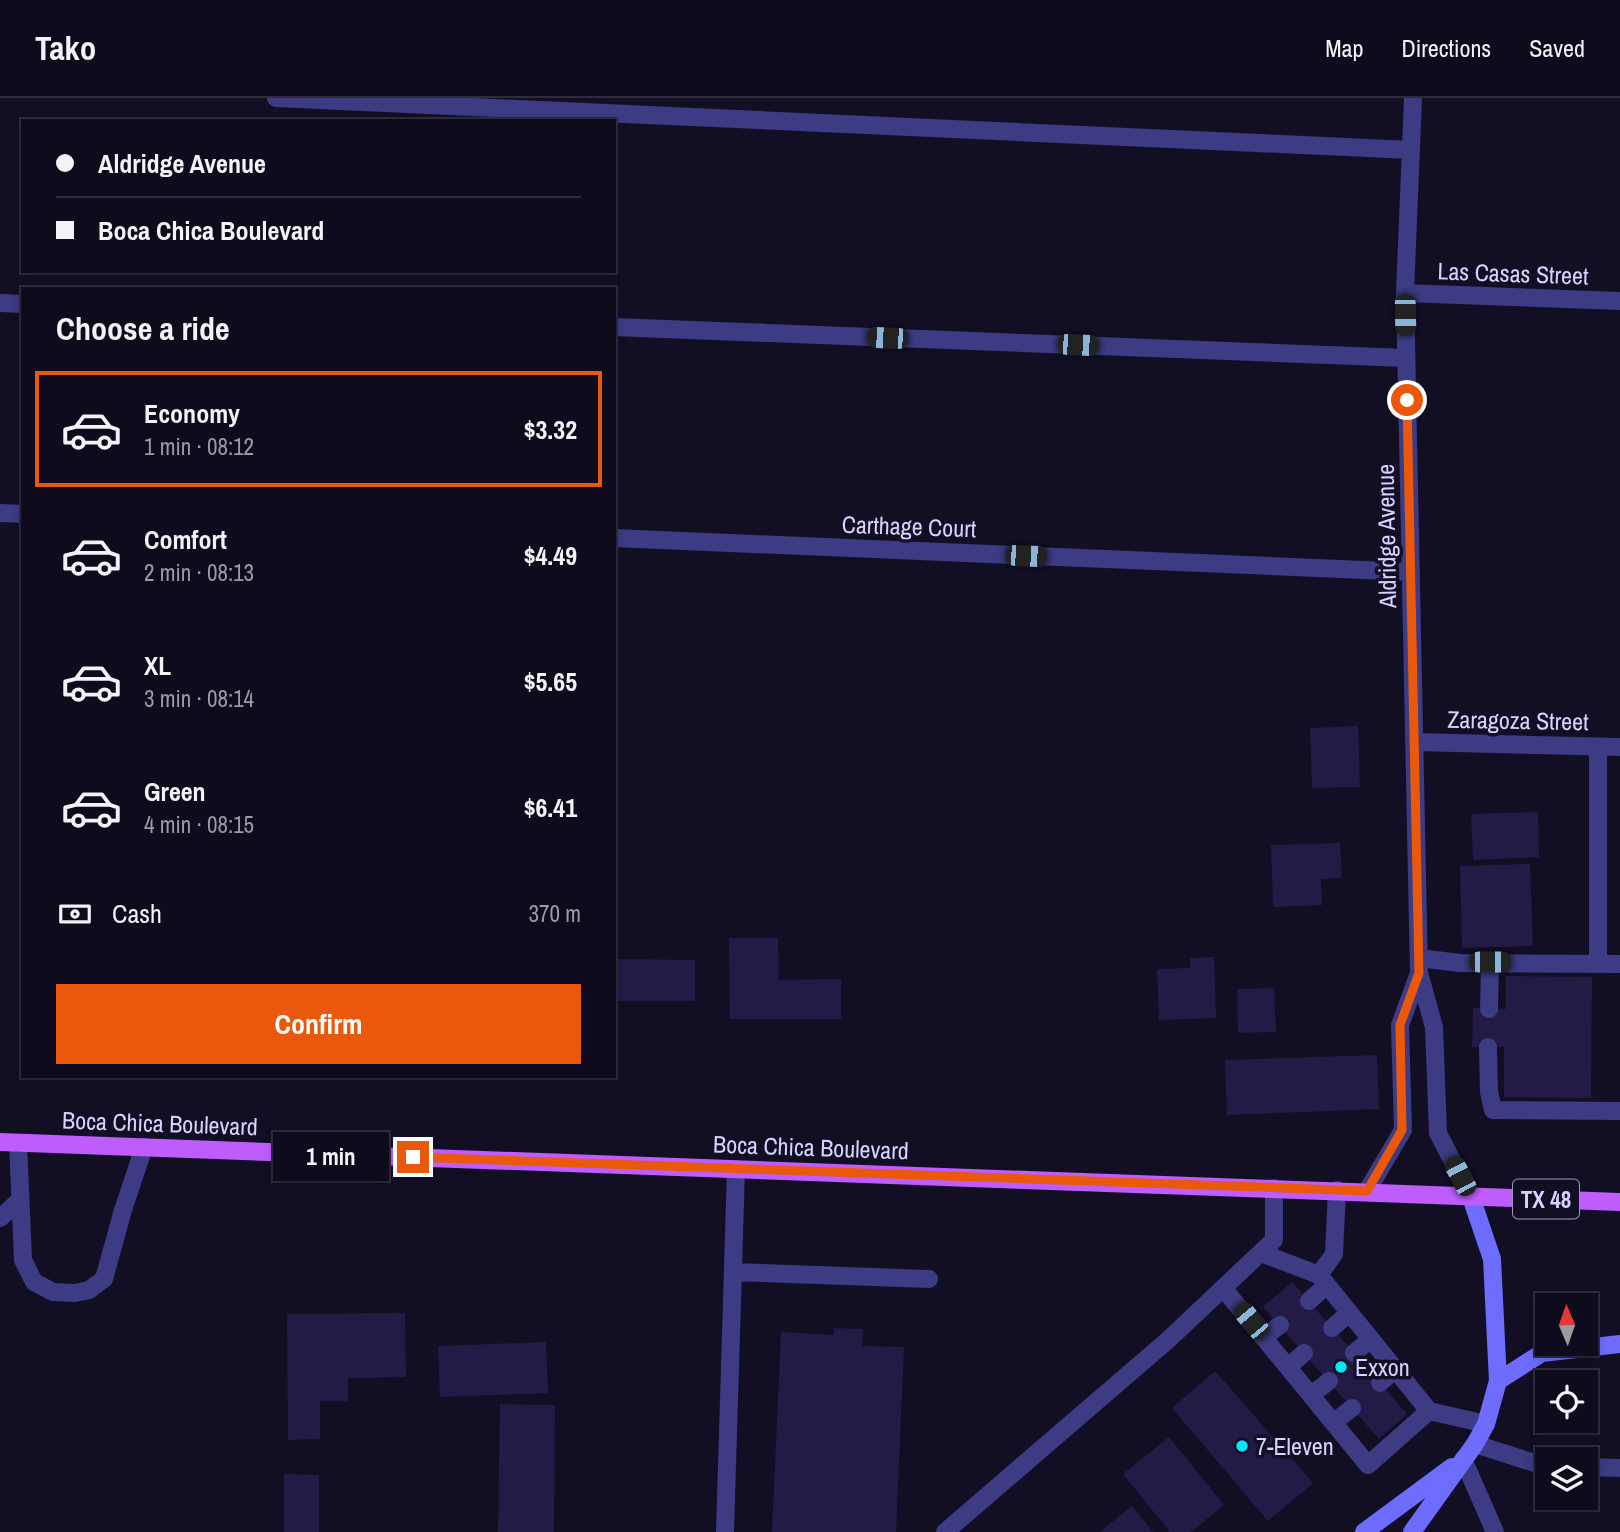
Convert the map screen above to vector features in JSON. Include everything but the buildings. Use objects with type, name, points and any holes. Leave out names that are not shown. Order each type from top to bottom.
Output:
[{"type":"main road","name":"Boca Chica Boulevard","points":[[9,1142],[1620,1202]]},
{"type":"main road","points":[[1412,1532],[1475,1444],[1486,1424],[1498,1381],[1492,1259],[1471,1197]]},
{"type":"main road","points":[[1498,1381],[1542,1353],[1620,1344]]},
{"type":"main road","points":[[1364,1532],[1463,1459]]},
{"type":"street","points":[[276,98],[1411,150]]},
{"type":"street","name":"Aldridge Avenue","points":[[1413,98],[1405,293],[1419,965],[1434,1027],[1438,1133],[1471,1197]]},
{"type":"street","name":"Las Casas Street","points":[[1405,293],[1620,301]]},
{"type":"street","points":[[0,303],[21,304]]},
{"type":"street","points":[[616,327],[1406,358]]},
{"type":"street","points":[[0,513],[21,514]]},
{"type":"street","name":"Carthage Court","points":[[616,538],[1411,572]]},
{"type":"street","name":"Zaragoza Street","points":[[1415,742],[1620,747]]},
{"type":"street","points":[[1598,747],[1598,963]]},
{"type":"street","points":[[1419,965],[1460,962],[1620,964]]},
{"type":"street","points":[[1489,1009],[1490,962]]},
{"type":"street","name":"Aldridge Avenue","points":[[1367,1191],[1402,1130],[1400,1025],[1419,965]]},
{"type":"street","points":[[1488,1047],[1489,1092],[1493,1110],[1620,1111]]},
{"type":"street","points":[[9,1142],[20,1200],[23,1260],[34,1282],[53,1292],[75,1293],[89,1290],[104,1279],[144,1147]]},
{"type":"street","points":[[725,1532],[737,1169]]},
{"type":"street","points":[[944,1532],[1168,1340],[1274,1240],[1274,1188]]},
{"type":"street","points":[[1309,1301],[1323,1280],[1334,1254],[1337,1190]]},
{"type":"street","points":[[0,1218],[20,1200]]},
{"type":"street","points":[[1261,1253],[1323,1280],[1429,1411],[1486,1424]]},
{"type":"street","points":[[733,1272],[929,1279]]},
{"type":"street","points":[[1223,1288],[1368,1465],[1429,1411]]},
{"type":"street","points":[[1332,1328],[1349,1313]]},
{"type":"street","points":[[1264,1337],[1280,1325]]},
{"type":"street","points":[[1354,1353],[1371,1339]]},
{"type":"street","points":[[1289,1366],[1304,1353]]},
{"type":"street","points":[[1380,1383],[1395,1369]]},
{"type":"street","points":[[1311,1395],[1329,1381]]},
{"type":"street","points":[[1334,1422],[1352,1408]]},
{"type":"street","points":[[1475,1444],[1535,1463]]},
{"type":"street","points":[[1463,1459],[1495,1532]]},
{"type":"street","points":[[1598,1468],[1620,1468]]},
{"type":"place","name":"Exxon","points":[[1341,1367]]},
{"type":"place","name":"7-Eleven","points":[[1242,1446]]},
{"type":"route","points":[[413,1157],[1367,1191],[1402,1130],[1400,1025],[1419,973],[1407,400]]}]
